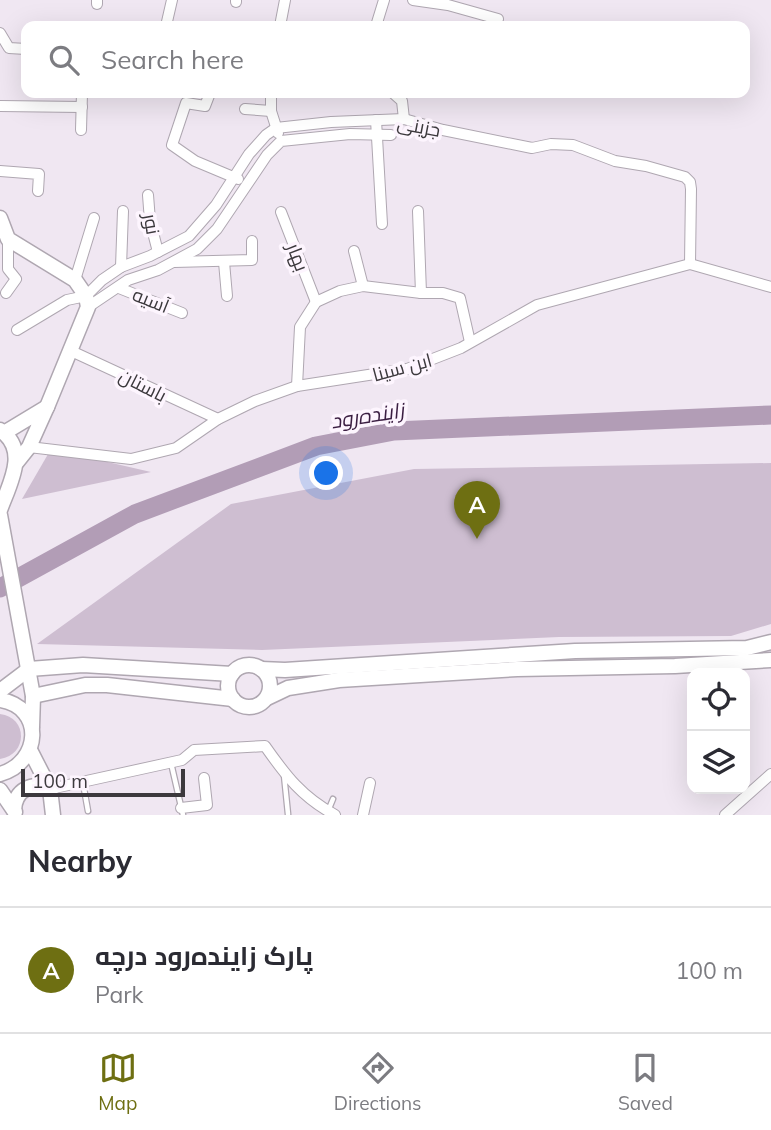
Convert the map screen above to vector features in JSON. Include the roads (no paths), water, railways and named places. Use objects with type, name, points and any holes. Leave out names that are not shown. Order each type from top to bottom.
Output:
[{"type":"street","points":[[167,21],[172,0]]},
{"type":"street","points":[[281,21],[285,0]]},
{"type":"street","points":[[378,21],[384,0]]},
{"type":"street","points":[[413,0],[448,5],[498,19]]},
{"type":"street","points":[[0,33],[9,48],[21,49]]},
{"type":"street","points":[[81,131],[82,98]]},
{"type":"street","points":[[208,98],[205,106],[186,103],[172,145],[195,161],[246,184]]},
{"type":"street","points":[[271,98],[271,111],[281,141]]},
{"type":"street","points":[[399,98],[402,101],[404,119]]},
{"type":"street","points":[[0,106],[82,107]]},
{"type":"street","points":[[245,109],[271,111]]},
{"type":"street","name":"جزینی","points":[[276,128],[331,121],[404,119],[443,130],[532,148],[551,144],[573,145],[615,161],[685,177],[690,182],[691,189],[690,264]]},
{"type":"street","points":[[376,120],[382,224]]},
{"type":"street","points":[[0,774],[15,769],[24,761],[33,739],[33,696],[0,513],[16,467],[29,447],[47,407],[87,302],[102,280],[121,267],[189,236],[205,219],[266,135],[276,128]]},
{"type":"street","points":[[17,330],[67,300],[87,302],[197,249],[217,229],[267,155],[281,141],[350,134],[391,135]]},
{"type":"street","points":[[0,171],[39,174],[38,191]]},
{"type":"street","name":"نور","points":[[148,195],[150,221],[158,252]]},
{"type":"street","points":[[121,267],[123,211]]},
{"type":"street","points":[[418,211],[421,293]]},
{"type":"street","name":"بهار","points":[[281,212],[316,302]]},
{"type":"street","points":[[0,218],[8,239],[4,266],[16,279],[6,293]]},
{"type":"street","points":[[75,280],[94,218]]},
{"type":"street","points":[[205,219],[217,229]]},
{"type":"street","points":[[8,239],[75,280],[87,302]]},
{"type":"street","points":[[174,262],[252,260],[252,241]]},
{"type":"street","points":[[354,251],[363,286]]},
{"type":"street","points":[[224,262],[227,296]]},
{"type":"street","points":[[690,264],[771,287]]},
{"type":"street","name":"ابن سینا","points":[[29,447],[131,459],[176,448],[218,419],[255,401],[297,386],[407,369],[461,348],[537,306],[690,264]]},
{"type":"street","points":[[297,386],[300,327],[316,302],[340,291],[363,286],[443,293],[460,298],[470,342]]},
{"type":"street","name":"آسیه","points":[[119,288],[182,313]]},
{"type":"street","name":"باستان","points":[[69,350],[218,419]]},
{"type":"street","points":[[16,467],[11,439],[2,431],[47,407]]},
{"type":"street","points":[[0,478],[16,467]]},
{"type":"street","points":[[771,642],[747,648],[575,651],[299,669],[249,665],[242,666],[232,674],[228,687],[233,699],[250,707],[288,688],[339,680],[517,669],[675,666],[771,660]]},
{"type":"street","points":[[0,691],[29,669],[102,665],[232,674]]},
{"type":"street","points":[[261,668],[269,679],[267,698]]},
{"type":"street","points":[[33,696],[85,685],[107,685],[233,699]]},
{"type":"street","points":[[0,701],[15,705],[32,727]]},
{"type":"street","points":[[16,812],[14,803],[22,790],[36,785],[50,789],[182,760],[194,750],[265,746],[284,774],[317,806],[330,814]]},
{"type":"street","points":[[30,750],[50,789],[53,815]]},
{"type":"street","points":[[725,815],[771,774]]},
{"type":"street","points":[[182,811],[207,805],[204,778]]},
{"type":"street","points":[[363,815],[370,783]]},
{"type":"street","points":[[0,790],[16,812]]},
{"type":"lane","points":[[171,762],[182,811]]},
{"type":"lane","points":[[284,774],[288,814]]},
{"type":"lane","points":[[82,782],[88,811]]},
{"type":"lane","points":[[330,814],[333,799]]},
{"type":"waterway","name":"زاینده‌رود","points":[[0,588],[135,514],[316,446],[394,431],[771,415]]},
{"type":"place","name":"پارک زاینده‌رود درچه","points":[[477,539]]}]
